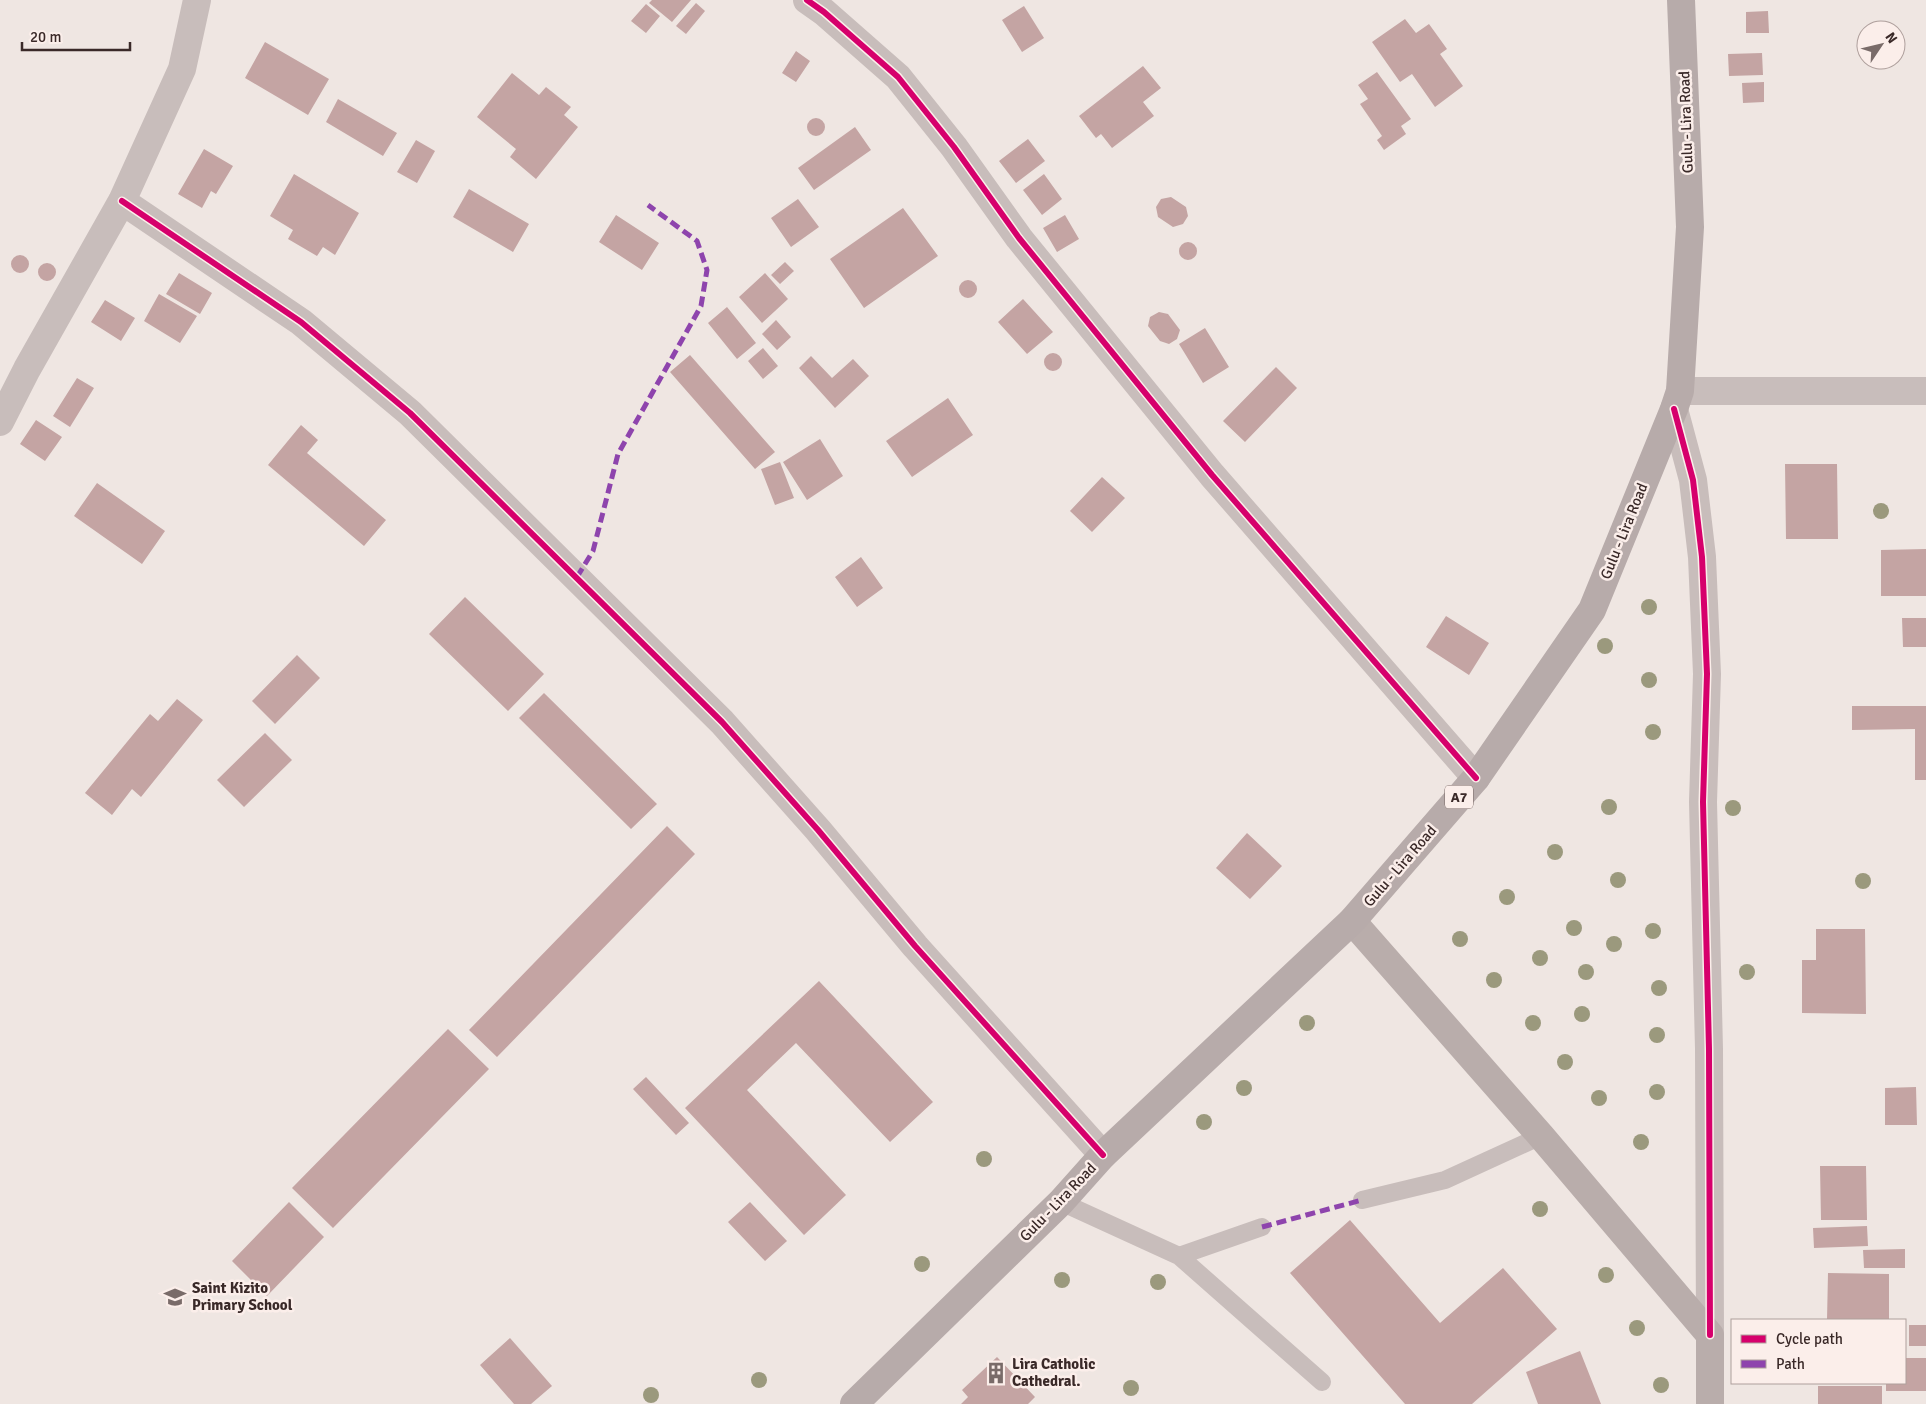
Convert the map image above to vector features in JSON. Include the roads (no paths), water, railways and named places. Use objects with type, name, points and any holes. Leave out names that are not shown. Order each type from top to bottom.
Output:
[{"type":"main road","name":"Gulu - Lira Road","points":[[854,1404],[1061,1202],[1103,1155],[1352,921],[1476,778],[1592,610],[1677,400],[1690,227],[1680,2]]},
{"type":"main road","points":[[1352,921],[1541,1136],[1710,1335],[1710,1404]]},
{"type":"street","points":[[0,422],[27,369],[122,201],[182,69],[197,0]]},
{"type":"street","points":[[807,0],[824,12],[898,77],[954,148],[1019,238],[1212,475],[1476,778]]},
{"type":"street","points":[[122,201],[301,322],[410,413],[722,722],[818,830],[915,946],[1103,1155]]},
{"type":"street","points":[[1710,1335],[1709,1049],[1703,802],[1707,674],[1702,557],[1698,518],[1693,480],[1677,400],[1926,392]]},
{"type":"lane","points":[[1362,1200],[1445,1180],[1541,1136]]},
{"type":"lane","points":[[1061,1202],[1179,1256],[1322,1382]]},
{"type":"lane","points":[[1179,1256],[1262,1227]]},
{"type":"place","name":"Saint Kizito Primary School","points":[[175,1297]]},
{"type":"place","name":"Lira Catholic Cathedral.","points":[[996,1373]]}]
